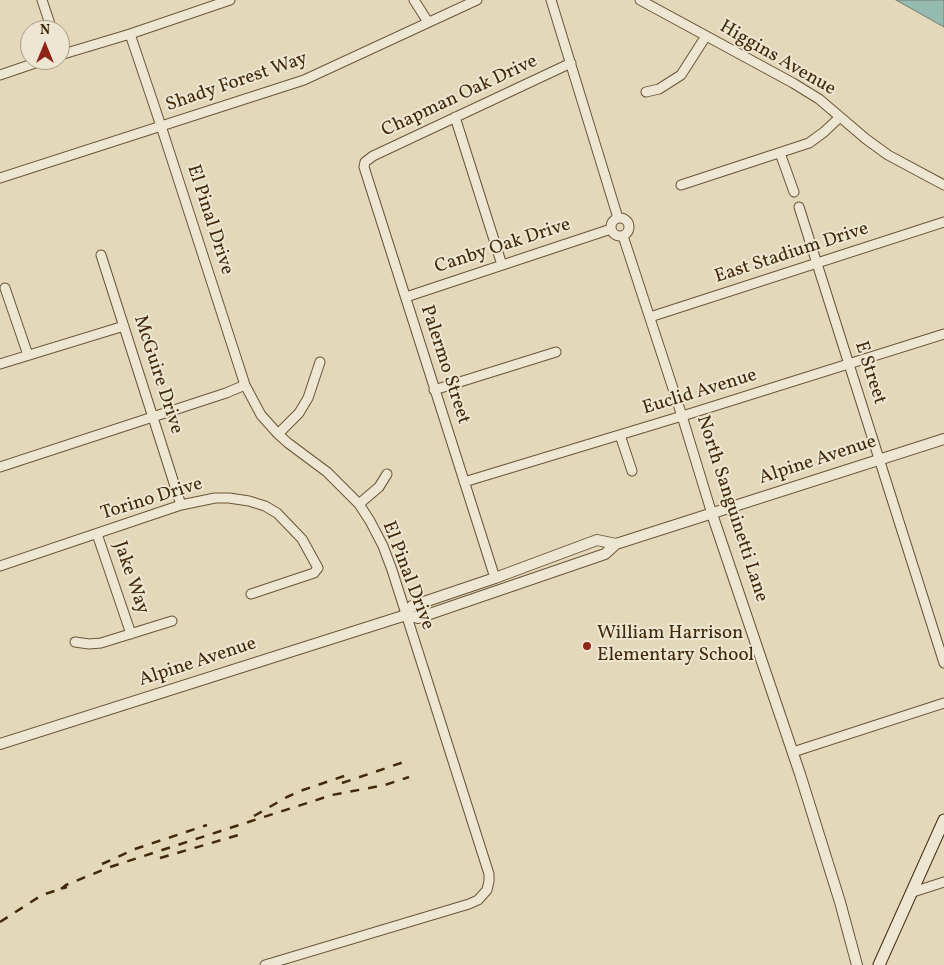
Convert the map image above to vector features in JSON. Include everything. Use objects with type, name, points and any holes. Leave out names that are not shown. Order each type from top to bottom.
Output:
[{"type":"main road","points":[[879,965],[944,820]]},
{"type":"street","points":[[42,0],[49,20]]},
{"type":"street","points":[[70,52],[230,0]]},
{"type":"street","points":[[414,0],[428,22]]},
{"type":"street","name":"Shady Forest Way","points":[[0,178],[304,80],[477,0]]},
{"type":"street","points":[[551,0],[618,218]]},
{"type":"street","name":"Higgins Avenue","points":[[640,0],[793,83],[819,99],[866,140],[888,155],[944,185]]},
{"type":"street","name":"El Pinal Drive","points":[[130,34],[245,385],[262,415],[278,434],[327,472],[359,504],[383,546],[489,874],[487,890],[478,900],[469,904],[265,965]]},
{"type":"street","points":[[646,92],[659,89],[681,75],[706,36]]},
{"type":"street","name":"Chapman Oak Drive","points":[[365,162],[373,156],[571,63]]},
{"type":"street","points":[[0,75],[20,68]]},
{"type":"street","points":[[681,185],[809,143],[824,132],[840,116]]},
{"type":"street","points":[[455,117],[502,265]]},
{"type":"street","points":[[780,153],[794,192]]},
{"type":"street","name":"Palermo Street","points":[[365,162],[365,173],[495,578]]},
{"type":"street","name":"E Street","points":[[799,207],[944,663]]},
{"type":"street","points":[[618,218],[624,219],[628,223],[629,229],[623,236],[614,234],[611,229],[613,221],[618,218]]},
{"type":"street","name":"East Stadium Drive","points":[[650,317],[944,222]]},
{"type":"street","name":"Canby Oak Drive","points":[[406,296],[611,229]]},
{"type":"street","name":"North Sanguinetti Lane","points":[[623,236],[712,514],[793,752],[837,893],[857,965]]},
{"type":"street","name":"McGuire Drive","points":[[101,255],[181,505]]},
{"type":"street","points":[[5,288],[28,355]]},
{"type":"street","points":[[0,364],[124,326]]},
{"type":"street","name":"Euclid Avenue","points":[[464,482],[944,334]]},
{"type":"street","points":[[434,390],[556,352]]},
{"type":"street","points":[[278,434],[299,413],[308,398],[320,362]]},
{"type":"street","points":[[0,467],[153,418],[245,385]]},
{"type":"street","points":[[620,435],[632,471]]},
{"type":"street","name":"Alpine Avenue","points":[[0,742],[406,615],[418,618],[605,554],[616,544],[944,439]]},
{"type":"street","points":[[359,504],[379,487],[387,474]]},
{"type":"street","name":"Torino Drive","points":[[0,566],[181,505],[215,498],[229,498],[265,506],[277,513],[302,538],[318,568],[314,573],[251,594]]},
{"type":"street","name":"Jake Way","points":[[97,534],[131,634]]},
{"type":"street","name":"Alpine Avenue","points":[[406,615],[412,606],[495,578],[597,540],[616,544]]},
{"type":"street","points":[[75,642],[101,643],[172,621]]},
{"type":"street","points":[[793,752],[944,703]]},
{"type":"street","points":[[912,892],[944,882]]},
{"type":"water","points":[[896,0],[944,0],[944,27]]},
{"type":"railway","points":[[342,783],[404,762]]},
{"type":"railway","points":[[254,816],[287,797],[350,774]]},
{"type":"railway","points":[[61,889],[66,885],[110,867],[332,795],[385,785],[409,777]]},
{"type":"railway","points":[[102,864],[135,849],[207,825]]},
{"type":"railway","points":[[160,858],[242,834]]},
{"type":"railway","points":[[0,922],[42,895],[67,887]]},
{"type":"place","name":"William Harrison Elementary School","points":[[587,646]]}]
